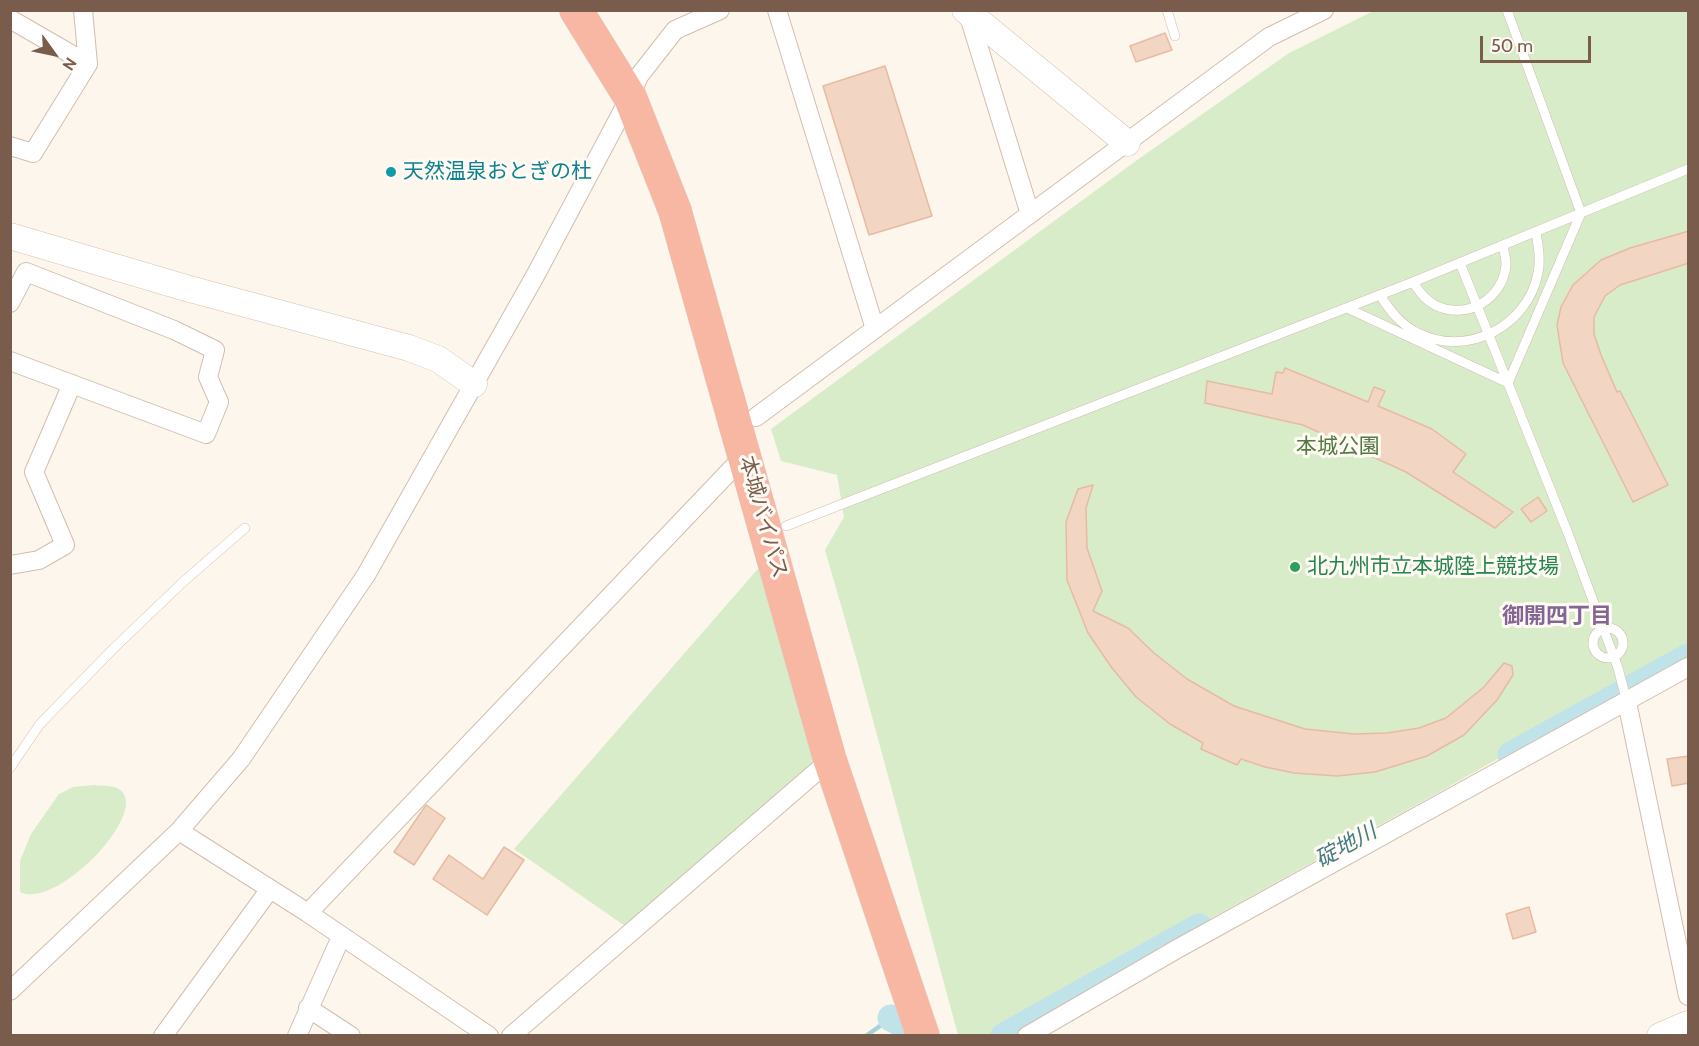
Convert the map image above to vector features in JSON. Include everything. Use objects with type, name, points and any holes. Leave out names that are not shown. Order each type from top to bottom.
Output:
[{"type":"highway","name":"本城バイパス","points":[[576,10],[634,87],[675,211],[830,760],[928,1025]]},
{"type":"highway","name":"本城バイパス","points":[[602,10],[634,87],[693,206],[756,417],[928,1025]]},
{"type":"street","points":[[10,146],[33,153],[88,64],[83,10]]},
{"type":"street","points":[[10,991],[179,831],[241,759],[374,561],[535,276],[634,87],[675,30],[720,10]]},
{"type":"street","points":[[777,10],[875,329]]},
{"type":"street","points":[[756,417],[1269,37],[1324,10]]},
{"type":"street","points":[[966,12],[1030,214]]},
{"type":"street","points":[[966,12],[1127,142]]},
{"type":"street","points":[[10,19],[88,64]]},
{"type":"street","points":[[10,236],[186,288],[409,348],[438,359],[474,384]]},
{"type":"street","points":[[10,303],[26,272],[174,330],[214,350],[208,377],[219,402],[206,434],[10,360]]},
{"type":"street","points":[[10,565],[39,560],[65,545],[34,472],[72,384]]},
{"type":"street","points":[[308,913],[745,455]]},
{"type":"street","points":[[1027,1035],[1177,949],[1689,667]]},
{"type":"street","points":[[1627,702],[1689,996]]},
{"type":"street","points":[[511,1035],[830,760]]},
{"type":"street","points":[[179,831],[308,913],[484,1034]]},
{"type":"street","points":[[163,1035],[270,889]]},
{"type":"street","points":[[297,1035],[341,936]]},
{"type":"street","points":[[308,1008],[351,1035]]},
{"type":"street","points":[[1659,1035],[1689,1023]]},
{"type":"lane","points":[[1167,10],[1175,36]]},
{"type":"lane","points":[[1507,10],[1581,213],[1508,383]]},
{"type":"lane","points":[[786,526],[1413,282],[1689,169]]},
{"type":"lane","points":[[1380,295],[1389,310],[1402,323],[1426,337],[1453,342],[1489,335],[1507,325],[1521,310],[1532,292],[1538,273],[1539,252],[1536,232]]},
{"type":"lane","points":[[1413,282],[1421,295],[1440,308],[1463,311],[1478,307],[1492,296],[1502,281],[1506,263],[1503,246]]},
{"type":"lane","points":[[1460,263],[1614,658],[1627,702]]},
{"type":"lane","points":[[1347,308],[1508,383]]},
{"type":"lane","points":[[10,768],[40,724],[105,657],[183,582],[245,528]]},
{"type":"lane","points":[[1602,628],[1617,631],[1622,637],[1623,645],[1620,653],[1614,658],[1606,659],[1598,656],[1593,650],[1592,641],[1595,633],[1602,628]]},
{"type":"green space","name":"本城公園","points":[[1373,11],[1688,11],[1688,654],[1619,690],[1000,1035],[958,1035],[825,550],[844,517],[837,475],[781,461],[771,429],[1133,163],[1289,53]]},
{"type":"green space","points":[[763,563],[820,765],[638,935],[514,849]]},
{"type":"green space","points":[[94,785],[117,788],[126,798],[124,815],[113,834],[78,872],[57,886],[37,894],[20,892],[20,861],[31,834],[59,794],[73,787]]},
{"type":"building","points":[[1165,33],[1172,50],[1136,62],[1130,46]]},
{"type":"building","points":[[885,66],[932,216],[869,235],[823,86]]},
{"type":"building","points":[[1689,231],[1689,263],[1620,285],[1605,296],[1594,317],[1594,334],[1617,392],[1620,391],[1668,485],[1633,502],[1563,363],[1557,325],[1561,307],[1573,285],[1601,260],[1630,248]]},
{"type":"building","points":[[1285,368],[1368,402],[1374,387],[1385,391],[1378,406],[1432,429],[1466,454],[1453,472],[1513,512],[1495,528],[1406,472],[1303,425],[1205,403],[1207,381],[1272,394],[1276,372],[1283,373]]},
{"type":"building","points":[[1093,485],[1086,508],[1087,548],[1102,591],[1093,611],[1128,628],[1154,653],[1187,679],[1234,706],[1305,729],[1354,734],[1387,733],[1419,728],[1446,718],[1484,687],[1504,663],[1512,666],[1513,675],[1497,700],[1464,735],[1427,756],[1375,772],[1337,776],[1294,773],[1241,759],[1237,765],[1201,749],[1203,743],[1170,724],[1136,697],[1088,633],[1067,580],[1066,522],[1078,489]]},
{"type":"building","points":[[1538,497],[1547,511],[1531,522],[1521,509]]},
{"type":"building","points":[[1689,756],[1689,783],[1672,786],[1667,759]]},
{"type":"building","points":[[426,805],[445,818],[414,865],[394,852]]},
{"type":"building","points":[[504,847],[524,860],[487,915],[433,879],[449,855],[483,879]]},
{"type":"building","points":[[1529,907],[1536,932],[1513,939],[1506,914]]},
{"type":"waterway","name":"碇地川","points":[[1511,755],[1688,657]]},
{"type":"waterway","name":"碇地川","points":[[1004,1036],[1199,927]]},
{"type":"waterway","name":"碇地川","points":[[866,1036],[891,1018]]},
{"type":"waterway","name":"碇地川","points":[[891,1018],[925,1036]]},
{"type":"place","name":"天然温泉おとぎの杜","points":[[391,172]]},
{"type":"place","name":"北九州市立本城陸上競技場","points":[[1295,567]]},
{"type":"district","name":"御開四丁目","points":[[1557,617]]}]
